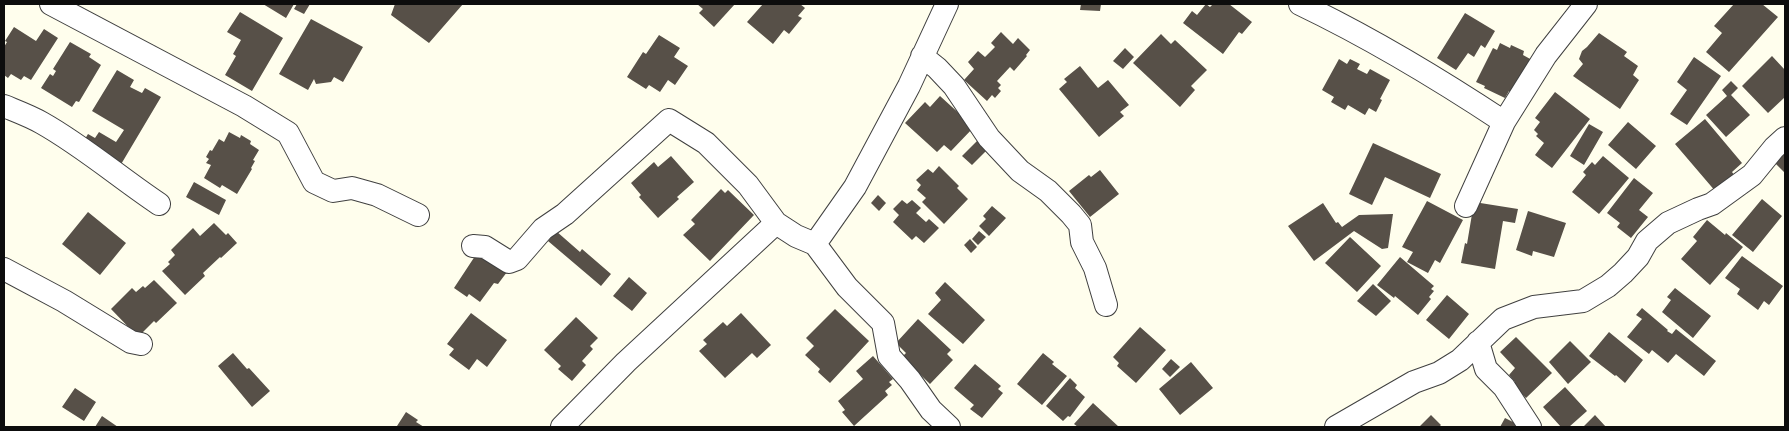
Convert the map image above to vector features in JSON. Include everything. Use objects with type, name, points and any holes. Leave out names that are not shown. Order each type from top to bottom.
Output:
[{"type":"street","points":[[51,4],[244,106],[288,133],[314,182],[333,191],[352,188],[377,195],[418,215]]},
{"type":"street","points":[[815,244],[855,187],[908,86],[947,4]]},
{"type":"street","points":[[1300,4],[1345,25],[1438,79],[1504,122]]},
{"type":"street","points":[[1466,206],[1504,122],[1546,55],[1586,4]]},
{"type":"street","points":[[922,56],[938,68],[954,86],[989,138],[1020,172],[1048,191],[1080,225],[1082,242],[1095,268],[1106,304]]},
{"type":"street","points":[[4,106],[42,123],[159,204]]},
{"type":"street","points":[[473,246],[485,247],[510,262],[517,259],[544,229],[565,214],[669,120],[706,143],[748,185],[776,223],[796,236],[815,244],[847,287],[883,323],[889,356],[910,380],[931,410],[949,427]]},
{"type":"street","points":[[1336,427],[1414,382],[1439,373],[1460,360],[1503,319],[1534,307],[1583,301],[1608,286],[1638,257],[1647,241],[1668,223],[1698,208],[1712,204],[1744,181],[1752,175],[1774,148],[1785,138]]},
{"type":"street","points":[[562,427],[626,362],[776,223]]},
{"type":"street","points":[[4,269],[64,301],[131,342],[142,344]]},
{"type":"street","points":[[1478,342],[1486,368],[1504,387],[1530,427]]},
{"type":"building","points":[[263,4],[294,4],[286,18]]},
{"type":"building","points":[[297,4],[310,4],[304,14],[294,9]]},
{"type":"building","points":[[395,4],[463,4],[429,43],[391,15]]},
{"type":"building","points":[[697,4],[735,4],[714,27],[699,13],[703,9]]},
{"type":"building","points":[[763,4],[800,4],[805,8],[798,16],[802,18],[789,34],[784,30],[773,44],[747,22]]},
{"type":"building","points":[[1081,4],[1101,4],[1100,11],[1080,10]]},
{"type":"building","points":[[1206,4],[1210,7],[1213,4],[1229,4],[1252,22],[1242,34],[1239,32],[1223,54],[1183,23],[1192,11],[1197,15]]},
{"type":"building","points":[[1734,4],[1762,4],[1778,17],[1729,72],[1706,52],[1722,33],[1714,26]]},
{"type":"building","points":[[240,12],[283,38],[252,91],[225,75],[236,56],[233,54],[241,40],[227,32]]},
{"type":"building","points":[[1465,13],[1495,31],[1485,48],[1481,45],[1474,57],[1468,53],[1456,70],[1437,58]]},
{"type":"building","points":[[311,19],[363,47],[343,82],[334,77],[331,82],[316,84],[314,79],[308,90],[279,74]]},
{"type":"building","points":[[14,27],[36,41],[44,29],[58,38],[31,80],[24,76],[21,80],[11,74],[8,78],[4,75],[4,47],[7,42],[5,41]]},
{"type":"building","points":[[1001,32],[1013,44],[1018,38],[1030,50],[1014,71],[1010,67],[997,81],[1001,85],[998,88],[1001,91],[995,98],[992,95],[987,101],[964,80],[974,69],[968,62],[978,51],[985,57],[995,47],[991,43]]},
{"type":"building","points":[[1599,33],[1627,52],[1624,56],[1638,66],[1633,75],[1639,80],[1620,109],[1573,76],[1583,64],[1579,59],[1582,51]]},
{"type":"building","points":[[1161,34],[1171,44],[1175,40],[1207,70],[1191,86],[1195,90],[1180,107],[1133,63]]},
{"type":"building","points":[[659,35],[680,48],[674,57],[688,66],[675,85],[668,80],[660,92],[649,85],[646,89],[627,77],[643,52],[646,54]]},
{"type":"building","points":[[70,42],[91,54],[89,57],[101,65],[79,102],[76,101],[72,107],[41,88],[50,74],[53,76],[56,71],[53,69]]},
{"type":"building","points":[[1500,43],[1510,48],[1511,45],[1524,51],[1523,55],[1532,60],[1512,92],[1509,91],[1505,98],[1476,82],[1493,48],[1497,50]]},
{"type":"building","points":[[1125,48],[1134,57],[1123,69],[1113,61]]},
{"type":"building","points":[[1772,56],[1785,70],[1785,97],[1768,113],[1742,86]]},
{"type":"building","points":[[1694,57],[1721,76],[1687,125],[1670,114],[1687,90],[1677,82]]},
{"type":"building","points":[[1339,59],[1347,64],[1350,59],[1360,64],[1357,69],[1367,74],[1370,69],[1390,80],[1380,99],[1382,100],[1376,112],[1369,108],[1365,115],[1348,105],[1345,110],[1331,102],[1334,97],[1322,90]]},
{"type":"building","points":[[1080,66],[1098,88],[1108,80],[1129,105],[1120,112],[1124,116],[1099,137],[1059,89],[1067,82],[1064,79]]},
{"type":"building","points":[[117,70],[134,80],[130,87],[142,93],[145,88],[161,97],[120,166],[82,144],[88,134],[95,138],[99,132],[116,142],[124,130],[92,111]]},
{"type":"building","points":[[1731,81],[1738,88],[1731,95],[1750,115],[1726,137],[1706,115],[1727,96],[1722,90]]},
{"type":"building","points":[[1555,92],[1590,119],[1552,168],[1535,155],[1544,143],[1536,136],[1538,134],[1534,130],[1540,122],[1535,118]]},
{"type":"building","points":[[940,96],[974,127],[951,151],[944,145],[937,152],[905,123],[925,102],[930,107]]},
{"type":"building","points":[[1705,119],[1742,163],[1732,172],[1735,176],[1716,192],[1675,144]]},
{"type":"building","points":[[1628,122],[1656,146],[1636,169],[1608,145]]},
{"type":"building","points":[[1589,124],[1603,132],[1584,165],[1570,156]]},
{"type":"building","points":[[229,132],[240,138],[241,135],[251,141],[250,144],[259,150],[253,160],[255,161],[252,169],[237,194],[222,185],[220,188],[204,178],[211,165],[206,163],[209,159],[206,157],[219,139],[224,142]]},
{"type":"building","points":[[980,138],[990,147],[972,165],[962,156]]},
{"type":"building","points":[[1373,143],[1441,174],[1430,198],[1385,177],[1372,205],[1349,194]]},
{"type":"building","points":[[1785,147],[1785,173],[1772,160]]},
{"type":"building","points":[[671,156],[694,182],[658,218],[639,197],[641,195],[631,183],[654,162],[658,167]]},
{"type":"building","points":[[1603,156],[1629,178],[1599,214],[1572,192],[1586,175],[1583,172],[1592,162],[1595,165]]},
{"type":"building","points":[[939,166],[959,186],[957,188],[968,199],[944,224],[922,202],[926,198],[917,190],[921,185],[916,180],[928,169],[933,173]]},
{"type":"building","points":[[1100,170],[1119,194],[1090,217],[1069,191],[1089,175],[1091,177]]},
{"type":"building","points":[[1634,178],[1653,193],[1639,210],[1648,217],[1631,238],[1617,227],[1620,223],[1607,213]]},
{"type":"building","points":[[194,182],[226,200],[219,215],[186,197]]},
{"type":"building","points":[[721,189],[725,193],[728,190],[754,215],[710,261],[683,235],[695,224],[691,220]]},
{"type":"building","points":[[878,195],[886,203],[879,211],[871,203]]},
{"type":"building","points":[[1762,199],[1782,216],[1753,252],[1732,235]]},
{"type":"building","points":[[902,200],[907,204],[912,200],[921,208],[916,213],[926,222],[929,219],[939,228],[924,243],[916,236],[912,240],[893,222],[899,215],[893,209]]},
{"type":"building","points":[[1427,201],[1463,220],[1440,263],[1435,260],[1428,273],[1407,262],[1413,252],[1402,247]]},
{"type":"building","points":[[1474,202],[1518,209],[1515,223],[1503,221],[1495,269],[1461,263],[1465,243],[1467,244]]},
{"type":"building","points":[[1323,203],[1336,223],[1338,222],[1342,227],[1359,215],[1393,214],[1388,248],[1382,249],[1354,231],[1314,261],[1288,226]]},
{"type":"building","points":[[992,206],[1006,218],[989,236],[979,226],[986,219],[983,216]]},
{"type":"building","points":[[1528,211],[1566,223],[1554,257],[1533,251],[1532,256],[1516,250]]},
{"type":"building","points":[[88,212],[126,243],[100,275],[62,244]]},
{"type":"building","points":[[1707,220],[1743,247],[1710,285],[1681,259],[1697,241],[1693,237]]},
{"type":"building","points":[[214,223],[226,235],[228,233],[237,243],[203,273],[205,276],[185,295],[162,271],[170,264],[168,262],[175,255],[171,250],[193,228],[200,236]]},
{"type":"building","points":[[556,231],[580,252],[582,249],[611,274],[601,286],[548,241]]},
{"type":"building","points":[[979,231],[986,237],[978,245],[972,239]]},
{"type":"building","points":[[1350,237],[1381,266],[1357,292],[1325,263]]},
{"type":"building","points":[[970,239],[977,247],[971,253],[964,245]]},
{"type":"building","points":[[481,247],[510,268],[498,284],[494,283],[480,302],[469,294],[467,297],[454,288]]},
{"type":"building","points":[[1742,256],[1783,286],[1769,305],[1764,301],[1758,310],[1737,294],[1740,289],[1725,278]]},
{"type":"building","points":[[1400,257],[1434,286],[1431,289],[1434,291],[1429,297],[1431,299],[1418,315],[1395,296],[1394,298],[1377,285]]},
{"type":"building","points":[[629,277],[647,293],[632,311],[613,296]]},
{"type":"building","points":[[154,280],[177,303],[156,323],[154,321],[138,337],[111,309],[132,288],[136,292],[143,286],[145,288]]},
{"type":"building","points":[[945,282],[985,320],[963,344],[928,314],[941,300],[935,293]]},
{"type":"building","points":[[1373,284],[1391,301],[1376,316],[1357,301]]},
{"type":"building","points":[[1675,288],[1711,316],[1693,338],[1662,312],[1671,300],[1667,297]]},
{"type":"building","points":[[1447,295],[1469,314],[1449,339],[1426,320]]},
{"type":"building","points":[[1642,308],[1667,331],[1672,334],[1676,329],[1716,361],[1704,376],[1676,354],[1668,363],[1652,350],[1649,354],[1627,337],[1642,319],[1636,315]]},
{"type":"building","points":[[835,309],[869,341],[830,383],[818,372],[820,369],[805,355],[814,346],[806,338]]},
{"type":"building","points":[[471,313],[507,340],[487,367],[477,359],[469,370],[449,355],[454,349],[447,344]]},
{"type":"building","points":[[741,313],[771,345],[757,358],[752,353],[725,378],[699,351],[707,344],[703,340],[723,322],[727,326]]},
{"type":"building","points":[[576,317],[598,338],[590,346],[593,349],[582,361],[586,365],[572,381],[558,369],[561,366],[544,350]]},
{"type":"building","points":[[918,319],[951,350],[947,354],[953,360],[930,384],[902,357],[906,353],[896,343]]},
{"type":"building","points":[[1140,327],[1166,350],[1136,383],[1117,366],[1119,363],[1113,357]]},
{"type":"building","points":[[1609,332],[1643,360],[1625,383],[1589,356]]},
{"type":"building","points":[[1516,337],[1552,373],[1526,398],[1513,385],[1515,382],[1509,375],[1515,368],[1500,352]]},
{"type":"building","points":[[1570,341],[1591,362],[1568,384],[1549,362]]},
{"type":"building","points":[[233,353],[270,391],[252,407],[218,366]]},
{"type":"building","points":[[1043,353],[1054,362],[1052,364],[1067,376],[1042,405],[1017,384]]},
{"type":"building","points":[[873,356],[893,379],[889,382],[892,385],[885,391],[888,395],[854,426],[842,412],[845,410],[838,401],[863,379],[856,371]]},
{"type":"building","points":[[1171,359],[1180,367],[1170,377],[1162,369]]},
{"type":"building","points":[[1191,362],[1213,388],[1180,415],[1159,389]]},
{"type":"building","points":[[975,364],[1001,386],[998,389],[1003,393],[982,418],[970,409],[974,405],[954,388]]},
{"type":"building","points":[[1070,378],[1077,385],[1075,388],[1085,397],[1070,417],[1068,416],[1063,421],[1046,406]]},
{"type":"building","points":[[1565,387],[1587,411],[1569,427],[1561,427],[1543,407]]},
{"type":"building","points":[[75,388],[96,402],[84,421],[62,407]]},
{"type":"building","points":[[1093,403],[1119,427],[1078,427],[1074,424]]},
{"type":"building","points":[[406,412],[418,420],[416,422],[424,427],[397,426]]},
{"type":"building","points":[[1431,415],[1441,425],[1439,427],[1419,427]]},
{"type":"building","points":[[1595,415],[1606,427],[1583,427]]},
{"type":"building","points":[[102,416],[118,427],[95,427]]},
{"type":"building","points":[[1505,418],[1523,427],[1500,427]]}]
